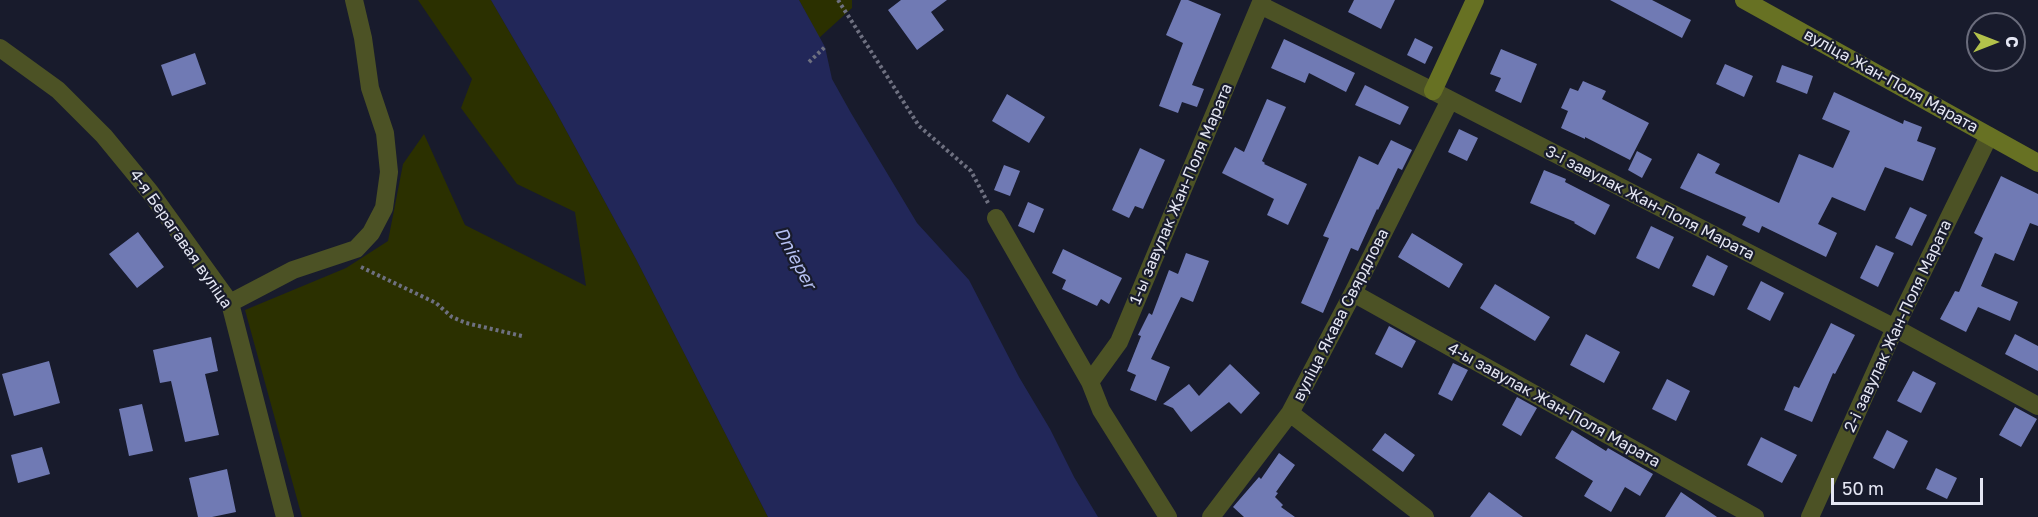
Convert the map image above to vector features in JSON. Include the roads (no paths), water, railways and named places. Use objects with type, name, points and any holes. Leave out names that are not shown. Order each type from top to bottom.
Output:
[{"type":"street","points":[[230,303],[293,270],[356,249],[371,233],[384,208],[389,172],[385,133],[370,88],[354,0]]},
{"type":"street","points":[[1433,91],[1475,0]]},
{"type":"street","name":"вуліца Жан-Поля Марата","points":[[1744,0],[2038,163]]},
{"type":"street","name":"3-і завулак Жан-Поля Марата","points":[[1261,2],[1895,328],[2038,406]]},
{"type":"street","name":"1-ы завулак Жан-Поля Марата","points":[[1090,382],[1119,342],[1261,2]]},
{"type":"street","name":"4-я Берагавая вуліца","points":[[0,48],[58,90],[104,136],[150,192],[230,303],[285,517]]},
{"type":"street","name":"вуліца Якава Свярдлова","points":[[1211,517],[1290,413],[1450,100]]},
{"type":"street","name":"2-і завулак Жан-Поля Марата","points":[[1813,516],[1895,328],[1989,136]]},
{"type":"street","points":[[996,218],[1090,382],[1101,410],[1168,517]]},
{"type":"street","name":"4-ы завулак Жан-Поля Марата","points":[[1353,293],[1755,517]]},
{"type":"street","points":[[1290,413],[1425,517]]},
{"type":"water","name":"Dnieper","points":[[491,0],[799,0],[825,47],[832,79],[851,113],[917,223],[969,280],[1019,377],[1098,517],[768,517],[636,259],[554,108]]}]
